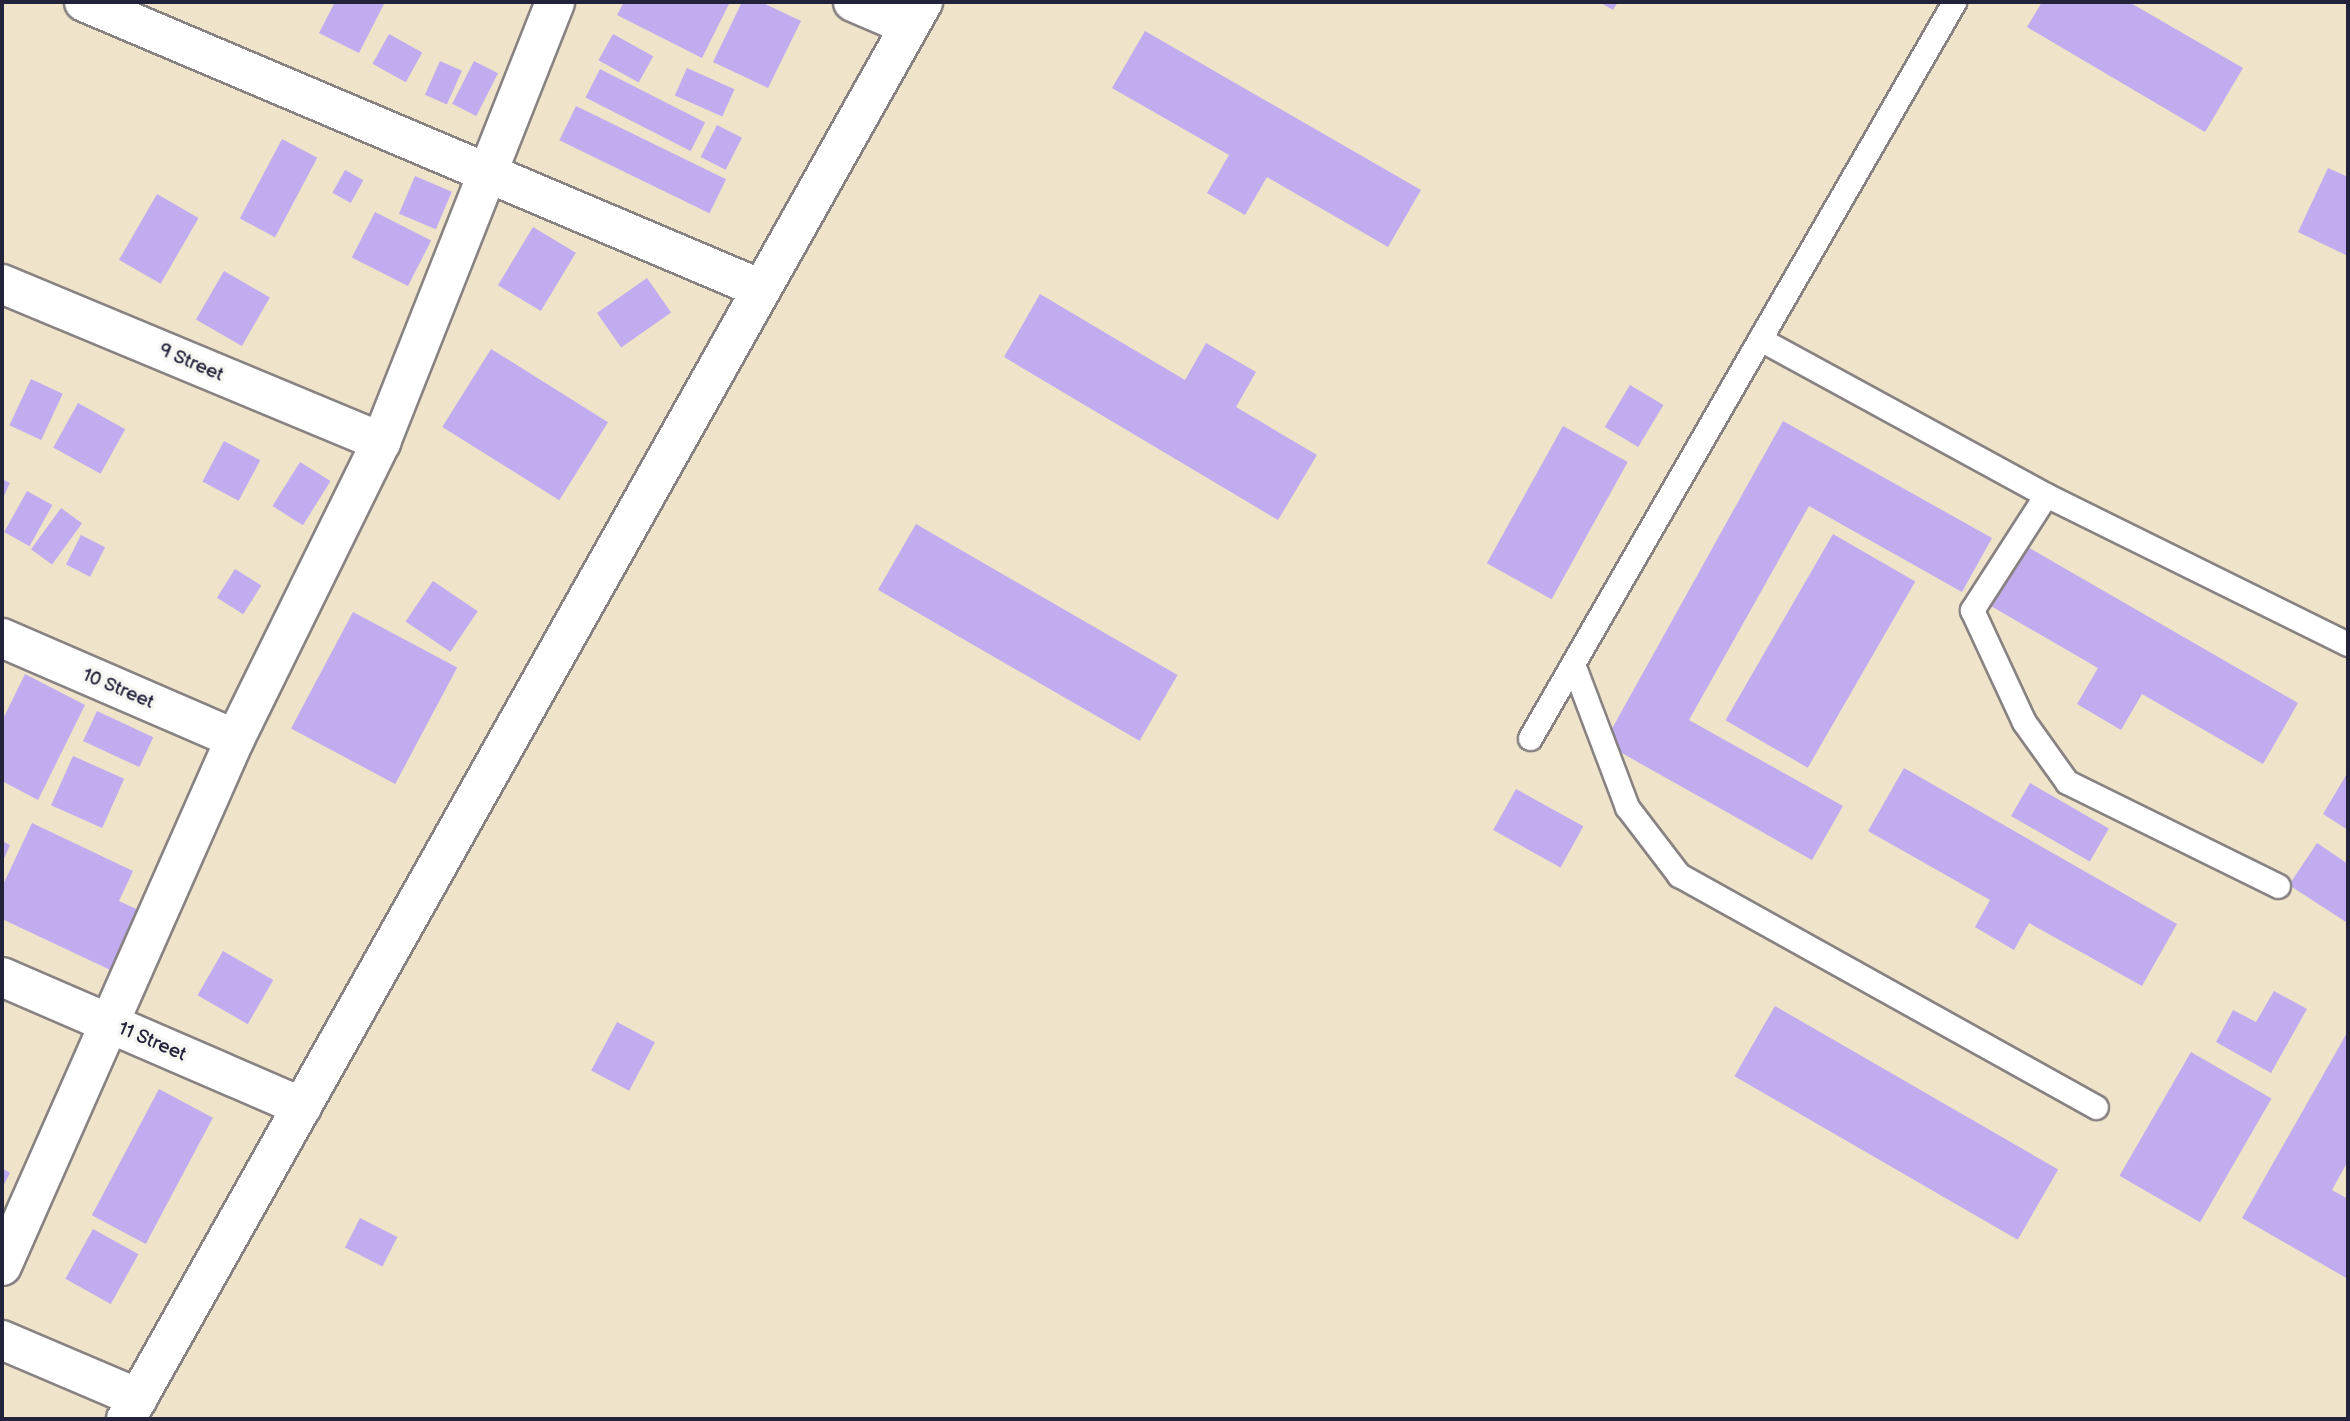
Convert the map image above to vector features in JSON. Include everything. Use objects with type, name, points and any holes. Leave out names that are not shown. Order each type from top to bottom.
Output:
[{"type":"street","points":[[85,2],[761,289]]},
{"type":"street","points":[[2,1266],[235,739],[381,442],[555,2]]},
{"type":"street","points":[[2,1340],[132,1409],[916,14],[853,2]]},
{"type":"street","name":"9 Street","points":[[2,284],[381,442]]},
{"type":"street","name":"10 Street","points":[[2,638],[235,739]]},
{"type":"street","name":"11 Street","points":[[2,977],[302,1107]]},
{"type":"lane","points":[[1530,738],[1954,2]]},
{"type":"lane","points":[[1760,339],[2046,495],[2348,644]]},
{"type":"lane","points":[[2046,495],[1972,610],[2024,722],[2067,782],[2277,886]]},
{"type":"lane","points":[[1573,664],[1627,807],[1679,875],[2096,1107]]},
{"type":"building","points":[[335,2],[385,2],[359,53],[319,33]]},
{"type":"building","points":[[624,2],[730,2],[702,58],[617,15]]},
{"type":"building","points":[[742,2],[761,2],[801,21],[768,88],[713,62]]},
{"type":"building","points":[[1599,2],[1618,2],[1613,10]]},
{"type":"building","points":[[2042,2],[2129,2],[2243,68],[2205,132],[2027,27]]},
{"type":"building","points":[[1145,31],[1421,190],[1388,247],[1267,177],[1245,215],[1207,193],[1229,155],[1112,88]]},
{"type":"building","points":[[389,34],[422,52],[406,82],[373,64]]},
{"type":"building","points":[[613,34],[653,56],[639,83],[598,60]]},
{"type":"building","points":[[440,61],[462,71],[447,105],[425,95]]},
{"type":"building","points":[[474,61],[498,73],[476,116],[452,104]]},
{"type":"building","points":[[687,68],[735,89],[722,117],[675,95]]},
{"type":"building","points":[[600,69],[705,123],[691,151],[585,98]]},
{"type":"building","points":[[576,106],[726,179],[709,213],[559,140]]},
{"type":"building","points":[[717,125],[742,138],[726,170],[701,157]]},
{"type":"building","points":[[282,139],[317,158],[275,237],[240,218]]},
{"type":"building","points":[[2328,168],[2348,177],[2348,256],[2298,232]]},
{"type":"building","points":[[345,170],[363,180],[351,203],[332,193]]},
{"type":"building","points":[[415,176],[452,192],[436,229],[399,214]]},
{"type":"building","points":[[157,194],[199,218],[161,284],[119,260]]},
{"type":"building","points":[[375,212],[431,241],[408,286],[352,257]]},
{"type":"building","points":[[533,227],[576,253],[541,311],[498,285]]},
{"type":"building","points":[[224,271],[270,298],[242,346],[196,319]]},
{"type":"building","points":[[647,278],[671,312],[621,347],[597,313]]},
{"type":"building","points":[[1040,294],[1185,380],[1206,343],[1256,372],[1236,407],[1317,455],[1278,520],[1004,357]]},
{"type":"building","points":[[491,349],[608,422],[559,500],[442,427]]},
{"type":"building","points":[[31,379],[63,394],[41,440],[9,425]]},
{"type":"building","points":[[1630,385],[1663,405],[1638,447],[1605,427]]},
{"type":"building","points":[[78,403],[125,429],[101,474],[53,448]]},
{"type":"building","points":[[1783,421],[1992,538],[1962,592],[1809,506],[1689,720],[1843,806],[1812,860],[1604,743]]},
{"type":"building","points":[[1563,426],[1628,462],[1552,599],[1487,563]]},
{"type":"building","points":[[224,441],[260,460],[239,501],[202,482]]},
{"type":"building","points":[[300,462],[331,481],[303,525],[272,506]]},
{"type":"building","points":[[2,479],[10,483],[2,500]]},
{"type":"building","points":[[27,491],[52,505],[30,546],[4,532]]},
{"type":"building","points":[[61,508],[82,523],[52,565],[31,549]]},
{"type":"building","points":[[916,524],[1178,675],[1140,741],[878,590]]},
{"type":"building","points":[[1833,534],[1915,582],[1808,768],[1726,720]]},
{"type":"building","points":[[81,535],[105,547],[90,577],[66,564]]},
{"type":"building","points":[[2026,546],[2298,703],[2263,764],[2142,694],[2121,730],[2077,704],[2098,668],[1991,606]]},
{"type":"building","points":[[235,569],[261,585],[243,614],[217,598]]},
{"type":"building","points":[[433,581],[478,611],[450,652],[406,622]]},
{"type":"building","points":[[353,612],[457,667],[395,784],[291,729]]},
{"type":"building","points":[[25,674],[85,705],[38,800],[2,781],[2,721]]},
{"type":"building","points":[[97,711],[153,737],[139,767],[83,741]]},
{"type":"building","points":[[73,756],[124,779],[102,828],[51,805]]},
{"type":"building","points":[[1904,768],[2177,924],[2142,986],[2029,923],[2014,950],[1975,927],[1990,900],[1868,831]]},
{"type":"building","points":[[2348,772],[2348,830],[2323,814]]},
{"type":"building","points":[[2030,783],[2109,828],[2090,861],[2011,816]]},
{"type":"building","points":[[1516,789],[1583,826],[1561,867],[1493,830]]},
{"type":"building","points":[[32,823],[133,871],[119,901],[149,915],[121,975],[2,919],[2,887]]},
{"type":"building","points":[[2,841],[10,845],[2,863]]},
{"type":"building","points":[[2317,843],[2348,864],[2346,922],[2289,885]]},
{"type":"building","points":[[223,951],[273,980],[248,1024],[198,995]]},
{"type":"building","points":[[2274,991],[2307,1009],[2271,1073],[2216,1042],[2233,1010],[2256,1022]]},
{"type":"building","points":[[1775,1006],[2058,1170],[2018,1240],[1734,1076]]},
{"type":"building","points":[[617,1022],[655,1042],[629,1091],[591,1071]]},
{"type":"building","points":[[2348,1031],[2348,1161],[2332,1190],[2348,1199],[2348,1279],[2242,1218]]},
{"type":"building","points":[[2191,1052],[2272,1098],[2200,1222],[2120,1176]]},
{"type":"building","points":[[159,1089],[213,1118],[146,1244],[92,1215]]},
{"type":"building","points":[[2,1168],[10,1173],[2,1188]]},
{"type":"building","points":[[360,1218],[397,1237],[382,1266],[345,1247]]},
{"type":"building","points":[[93,1229],[138,1254],[111,1304],[65,1279]]}]
